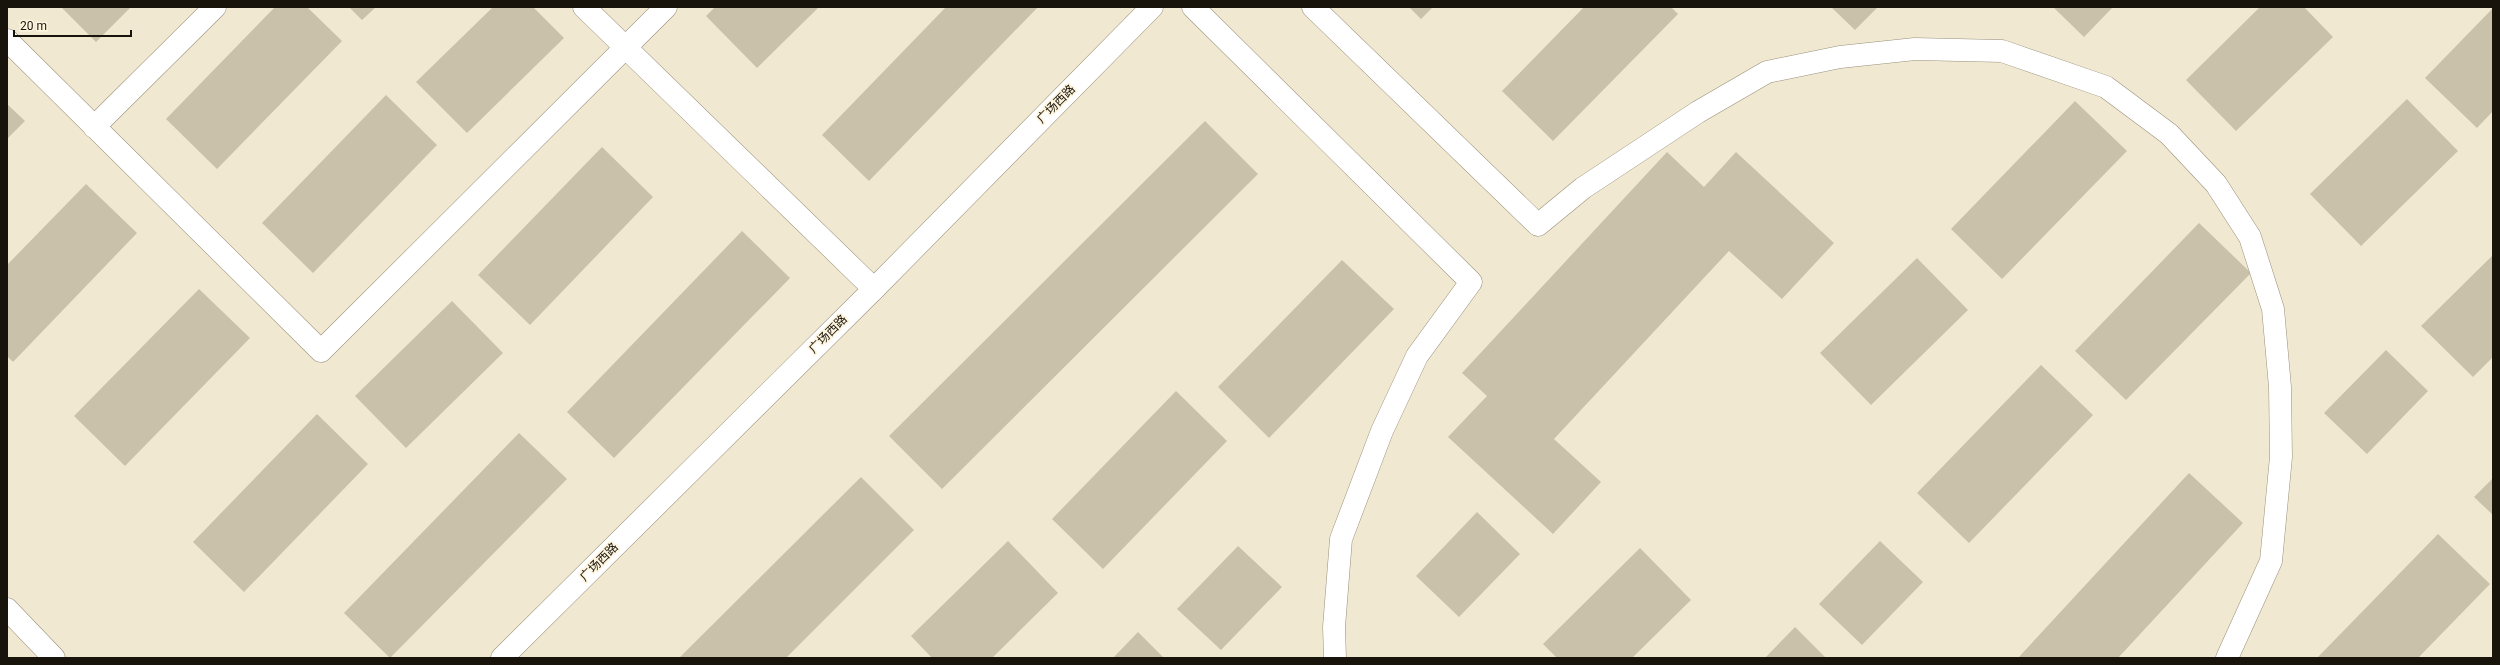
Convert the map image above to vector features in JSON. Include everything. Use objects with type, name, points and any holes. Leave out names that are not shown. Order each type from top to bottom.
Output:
[{"type":"street","points":[[94,127],[215,7]]},
{"type":"street","points":[[584,7],[874,289]]},
{"type":"street","points":[[7,40],[321,351],[666,7]]},
{"type":"street","name":"广场西路","points":[[502,658],[874,289],[1152,7]]},
{"type":"street","points":[[1193,7],[1471,282],[1417,356],[1382,431],[1341,539],[1334,627],[1335,658]]},
{"type":"street","points":[[1313,7],[1538,225],[1583,188],[1685,120],[1768,72],[1840,57],[1915,49],[2002,51],[2106,87],[2169,134],[2216,184],[2250,237],[2273,308],[2280,387],[2281,457],[2271,561],[2228,658]]},
{"type":"street","points":[[7,609],[54,658]]},
{"type":"building","points":[[61,7],[131,7],[96,42]]},
{"type":"building","points":[[275,7],[307,7],[342,41],[217,169],[166,119]]},
{"type":"building","points":[[349,7],[376,7],[362,20]]},
{"type":"building","points":[[493,7],[533,7],[564,38],[467,133],[416,82]]},
{"type":"building","points":[[715,7],[819,7],[757,68],[706,16]]},
{"type":"building","points":[[946,7],[1038,7],[869,181],[822,135]]},
{"type":"building","points":[[1409,7],[1433,7],[1421,19]]},
{"type":"building","points":[[1584,7],[1671,7],[1678,14],[1553,141],[1502,91]]},
{"type":"building","points":[[1831,7],[1878,7],[1855,30]]},
{"type":"building","points":[[2053,7],[2113,7],[2084,37]]},
{"type":"building","points":[[2260,7],[2304,7],[2333,37],[2236,131],[2186,80]]},
{"type":"building","points":[[2493,8],[2493,111],[2477,128],[2425,78]]},
{"type":"building","points":[[386,95],[437,145],[313,273],[262,223]]},
{"type":"building","points":[[2407,99],[2458,151],[2361,246],[2310,194]]},
{"type":"building","points":[[2075,101],[2127,151],[2002,279],[1951,229]]},
{"type":"building","points":[[7,104],[25,121],[7,139]]},
{"type":"building","points":[[1205,121],[1258,174],[942,489],[889,436]]},
{"type":"building","points":[[602,147],[653,197],[530,325],[478,275]]},
{"type":"building","points":[[1667,152],[1704,187],[1736,152],[1834,243],[1782,299],[1729,251],[1554,439],[1601,482],[1553,534],[1448,437],[1487,396],[1462,373]]},
{"type":"building","points":[[86,184],[137,233],[13,362],[7,356],[7,265]]},
{"type":"building","points":[[2199,223],[2251,273],[2126,400],[2075,351]]},
{"type":"building","points":[[742,231],[790,278],[614,458],[567,412]]},
{"type":"building","points":[[2493,255],[2493,357],[2473,377],[2421,326]]},
{"type":"building","points":[[1917,258],[1968,310],[1871,405],[1820,353]]},
{"type":"building","points":[[1342,260],[1394,309],[1269,438],[1218,387]]},
{"type":"building","points":[[199,289],[250,338],[125,466],[74,416]]},
{"type":"building","points":[[452,301],[503,353],[406,448],[355,396]]},
{"type":"building","points":[[2386,350],[2428,391],[2367,454],[2324,413]]},
{"type":"building","points":[[2041,365],[2093,415],[1969,543],[1917,493]]},
{"type":"building","points":[[1176,391],[1227,441],[1103,569],[1052,519]]},
{"type":"building","points":[[317,414],[368,464],[244,592],[193,542]]},
{"type":"building","points":[[519,433],[567,479],[390,658],[344,613]]},
{"type":"building","points":[[2189,473],[2243,523],[2118,658],[2018,658]]},
{"type":"building","points":[[861,477],[914,530],[786,658],[679,658]]},
{"type":"building","points":[[2493,478],[2493,515],[2474,497]]},
{"type":"building","points":[[1477,512],[1520,554],[1459,617],[1416,576]]},
{"type":"building","points":[[2438,534],[2490,584],[2418,658],[2317,658]]},
{"type":"building","points":[[1008,541],[1058,593],[992,658],[932,658],[911,636]]},
{"type":"building","points":[[1880,541],[1923,582],[1862,645],[1819,604]]},
{"type":"building","points":[[1238,546],[1282,587],[1221,650],[1177,609]]},
{"type":"building","points":[[1640,548],[1691,600],[1632,658],[1557,658],[1543,644]]},
{"type":"building","points":[[1795,627],[1826,658],[1765,658]]},
{"type":"building","points":[[1138,632],[1164,658],[1113,658]]}]
